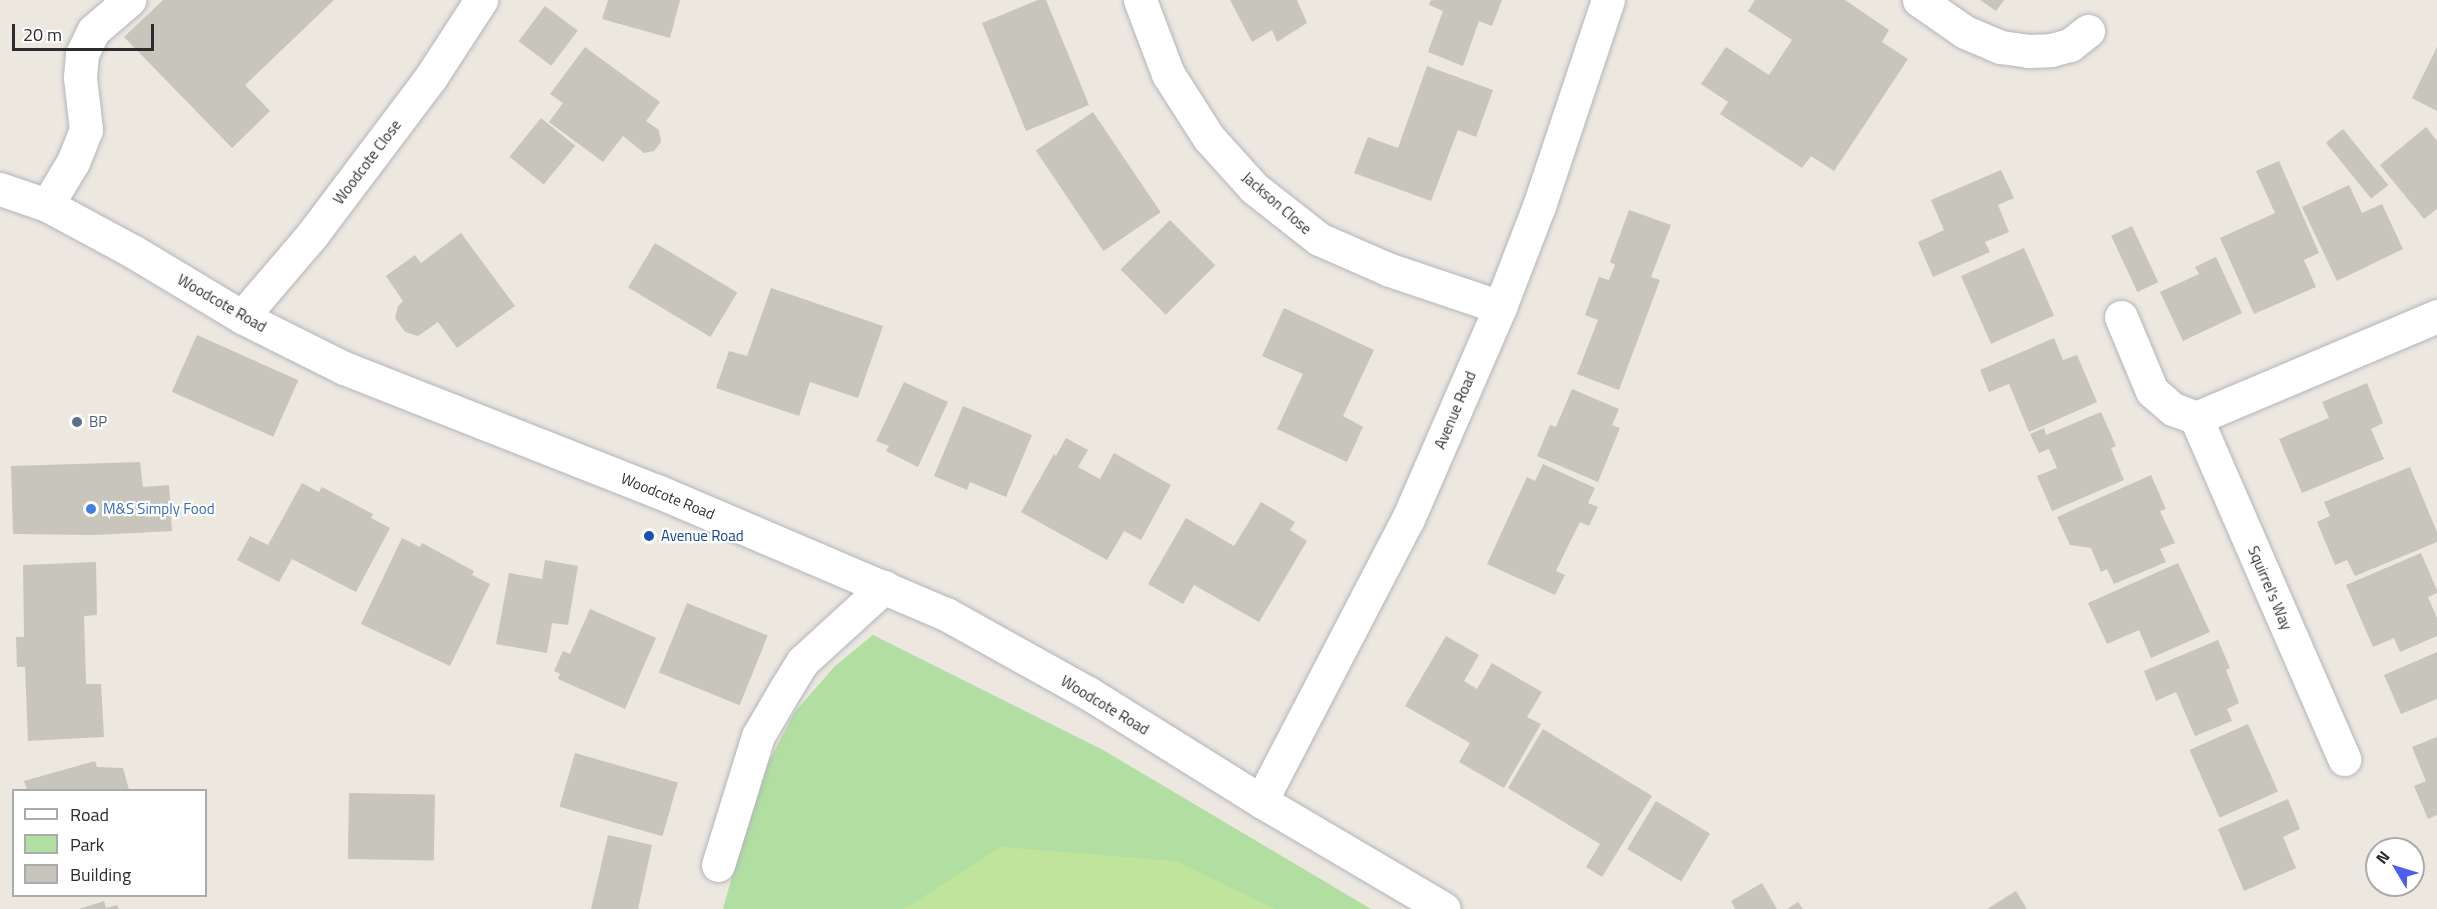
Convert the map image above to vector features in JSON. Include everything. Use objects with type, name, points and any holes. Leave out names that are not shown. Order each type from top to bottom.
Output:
[{"type":"street","points":[[47,205],[73,162],[86,129],[81,54],[93,31],[129,0]]},
{"type":"street","name":"Woodcote Close","points":[[242,317],[312,235],[431,77],[481,0]]},
{"type":"street","name":"Jackson Close","points":[[1140,0],[1168,74],[1209,138],[1254,188],[1319,239],[1390,270],[1500,307]]},
{"type":"street","name":"Avenue Road","points":[[1261,801],[1408,519],[1500,307],[1539,206],[1608,0]]},
{"type":"street","points":[[1919,0],[1965,32],[2001,47],[2028,51],[2051,50],[2070,45],[2088,31]]},
{"type":"street","name":"Woodcote Road","points":[[0,189],[47,205],[134,252],[242,317],[344,368],[657,491],[946,614],[1088,693],[1261,801],[1444,909]]},
{"type":"street","points":[[2121,317],[2152,391],[2173,409],[2196,418],[2437,316]]},
{"type":"street","name":"Squirrel's Way","points":[[2196,418],[2344,759]]},
{"type":"street","points":[[718,865],[758,736],[786,688],[803,661],[884,587]]},
{"type":"green space","points":[[873,635],[1103,750],[1371,909],[723,909],[757,785],[794,713],[835,666]]},
{"type":"green space","points":[[1001,847],[1176,861],[1275,909],[904,909]]},
{"type":"building","points":[[163,0],[334,0],[245,85],[270,111],[232,148],[124,37]]},
{"type":"building","points":[[608,0],[680,0],[670,38],[602,19]]},
{"type":"building","points":[[1038,0],[1046,0],[1089,105],[1026,131],[982,23]]},
{"type":"building","points":[[1230,0],[1297,0],[1307,23],[1277,42],[1272,30],[1252,42]]},
{"type":"building","points":[[1431,0],[1502,0],[1492,26],[1479,21],[1463,66],[1428,52],[1443,11],[1429,5]]},
{"type":"building","points":[[1755,0],[1845,0],[1889,30],[1882,42],[1908,59],[1834,171],[1811,156],[1802,168],[1720,114],[1728,102],[1701,84],[1726,47],[1769,75],[1792,40],[1748,11]]},
{"type":"building","points":[[1980,0],[2004,0],[1996,11]]},
{"type":"building","points":[[545,6],[578,31],[551,66],[519,41]]},
{"type":"building","points":[[585,47],[660,102],[646,121],[659,130],[661,142],[654,151],[644,153],[623,136],[603,162],[549,122],[563,103],[550,94]]},
{"type":"building","points":[[2437,47],[2437,111],[2412,98]]},
{"type":"building","points":[[1427,66],[1493,90],[1476,137],[1458,130],[1431,201],[1354,173],[1368,137],[1398,148]]},
{"type":"building","points":[[1093,112],[1161,212],[1103,251],[1036,151]]},
{"type":"building","points":[[541,118],[575,146],[544,185],[510,157]]},
{"type":"building","points":[[2426,127],[2437,141],[2437,209],[2424,219],[2380,165]]},
{"type":"building","points":[[2343,129],[2388,185],[2371,199],[2326,143]]},
{"type":"building","points":[[2279,161],[2319,253],[2304,260],[2316,287],[2254,314],[2220,238],[2275,213],[2256,171]]},
{"type":"building","points":[[2001,170],[2014,198],[1998,205],[2009,232],[1985,242],[1990,252],[1933,277],[1918,242],[1944,230],[1931,200]]},
{"type":"building","points":[[2349,185],[2362,213],[2382,204],[2403,249],[2337,281],[2302,207]]},
{"type":"building","points":[[1629,210],[1671,225],[1651,277],[1660,280],[1619,390],[1577,374],[1598,320],[1585,315],[1599,277],[1609,280],[1615,265],[1610,262]]},
{"type":"building","points":[[1170,220],[1215,265],[1166,315],[1121,269]]},
{"type":"building","points":[[2132,226],[2158,282],[2137,292],[2111,236]]},
{"type":"building","points":[[461,233],[515,306],[457,348],[438,322],[418,336],[405,332],[395,318],[398,306],[403,301],[386,276],[415,255],[421,263]]},
{"type":"building","points":[[655,243],[737,292],[711,337],[628,288]]},
{"type":"building","points":[[2024,248],[2054,316],[1991,344],[1961,276]]},
{"type":"building","points":[[2216,257],[2242,313],[2183,341],[2160,292],[2199,274],[2195,267]]},
{"type":"building","points":[[771,288],[883,326],[858,398],[810,382],[799,416],[716,388],[729,351],[747,356]]},
{"type":"building","points":[[1284,308],[1374,350],[1343,416],[1363,427],[1347,462],[1277,429],[1303,374],[1262,356]]},
{"type":"building","points":[[197,335],[298,380],[273,437],[172,392]]},
{"type":"building","points":[[2054,338],[2063,360],[2077,355],[2097,402],[2029,432],[2009,384],[1989,392],[1980,370]]},
{"type":"building","points":[[904,382],[948,402],[918,467],[886,451],[889,446],[876,441]]},
{"type":"building","points":[[2367,383],[2383,423],[2371,429],[2384,459],[2302,493],[2279,439],[2329,418],[2322,402]]},
{"type":"building","points":[[1572,389],[1619,409],[1612,425],[1620,428],[1598,482],[1537,456],[1550,425],[1556,427]]},
{"type":"building","points":[[963,406],[1032,435],[1006,497],[970,482],[967,490],[934,476]]},
{"type":"building","points":[[2101,412],[2116,446],[2111,448],[2124,480],[2052,511],[2037,476],[2057,468],[2049,449],[2039,453],[2030,434],[2044,428],[2046,435]]},
{"type":"building","points":[[1066,438],[1088,450],[1078,467],[1100,479],[1114,453],[1171,485],[1141,540],[1124,531],[1107,560],[1021,512],[1054,454],[1056,456]]},
{"type":"building","name":"M&S Simply Food","points":[[140,462],[143,487],[169,485],[172,531],[93,535],[13,534],[11,466]]},
{"type":"building","points":[[1543,464],[1595,488],[1588,503],[1598,507],[1589,526],[1580,522],[1568,546],[1556,571],[1565,575],[1555,595],[1487,564],[1527,477],[1535,481]]},
{"type":"building","points":[[2410,467],[2437,532],[2437,542],[2355,576],[2347,560],[2335,565],[2317,522],[2330,516],[2324,502]]},
{"type":"building","points":[[2151,475],[2166,509],[2160,511],[2175,543],[2160,549],[2166,562],[2114,584],[2107,569],[2101,572],[2091,548],[2070,545],[2057,517]]},
{"type":"building","points":[[302,483],[319,492],[322,487],[373,514],[371,518],[390,528],[356,592],[292,559],[279,582],[237,560],[250,536],[268,545]]},
{"type":"building","points":[[1261,502],[1295,522],[1290,530],[1307,541],[1259,622],[1194,585],[1183,604],[1148,584],[1186,518],[1234,546]]},
{"type":"building","points":[[402,538],[420,547],[422,543],[474,571],[472,575],[490,584],[450,666],[361,624]]},
{"type":"building","points":[[2421,553],[2437,590],[2437,593],[2428,597],[2437,618],[2437,636],[2400,652],[2394,638],[2373,647],[2346,585]]},
{"type":"building","points":[[545,560],[578,566],[568,625],[552,623],[547,653],[496,644],[509,573],[542,579]]},
{"type":"building","points":[[96,562],[97,615],[84,616],[86,684],[101,684],[104,737],[28,741],[25,667],[17,667],[16,637],[24,637],[23,565]]},
{"type":"building","points":[[2178,563],[2210,632],[2151,658],[2139,630],[2107,644],[2088,603]]},
{"type":"building","points":[[687,603],[768,636],[740,705],[659,673]]},
{"type":"building","points":[[590,609],[656,638],[625,709],[558,679],[560,674],[554,671],[563,651],[570,654]]},
{"type":"building","points":[[1446,636],[1479,655],[1464,681],[1477,689],[1492,663],[1542,692],[1527,717],[1541,724],[1504,788],[1459,762],[1470,743],[1405,706]]},
{"type":"building","points":[[2218,640],[2230,668],[2226,670],[2239,703],[2227,709],[2232,721],[2195,736],[2176,692],[2156,701],[2144,671]]},
{"type":"building","points":[[2437,652],[2437,699],[2401,714],[2384,675]]},
{"type":"building","points":[[2248,724],[2278,792],[2220,818],[2190,750]]},
{"type":"building","points":[[1543,729],[1652,796],[1602,877],[1586,867],[1600,844],[1508,788]]},
{"type":"building","points":[[2437,737],[2437,815],[2428,819],[2414,786],[2426,781],[2412,747]]},
{"type":"building","points":[[575,753],[678,782],[662,836],[560,807]]},
{"type":"building","points":[[95,761],[97,767],[123,768],[129,789],[27,789],[24,781]]},
{"type":"building","points":[[349,793],[435,795],[434,860],[348,859]]},
{"type":"building","points":[[2288,799],[2300,829],[2283,837],[2296,868],[2244,891],[2218,829]]},
{"type":"building","points":[[1656,801],[1710,833],[1681,881],[1627,849]]},
{"type":"building","points":[[608,835],[652,845],[638,909],[591,909]]},
{"type":"building","points":[[1762,883],[1777,909],[1735,909],[1731,901]]},
{"type":"building","points":[[2016,891],[2027,909],[1987,909]]},
{"type":"building","points":[[104,901],[106,908],[117,905],[119,909],[79,909]]},
{"type":"building","points":[[1798,902],[1803,909],[1787,909]]},
{"type":"place","name":"BP","points":[[77,422]]},
{"type":"place","name":"M&S Simply Food","points":[[91,509]]},
{"type":"place","name":"Avenue Road","points":[[649,536]]}]
